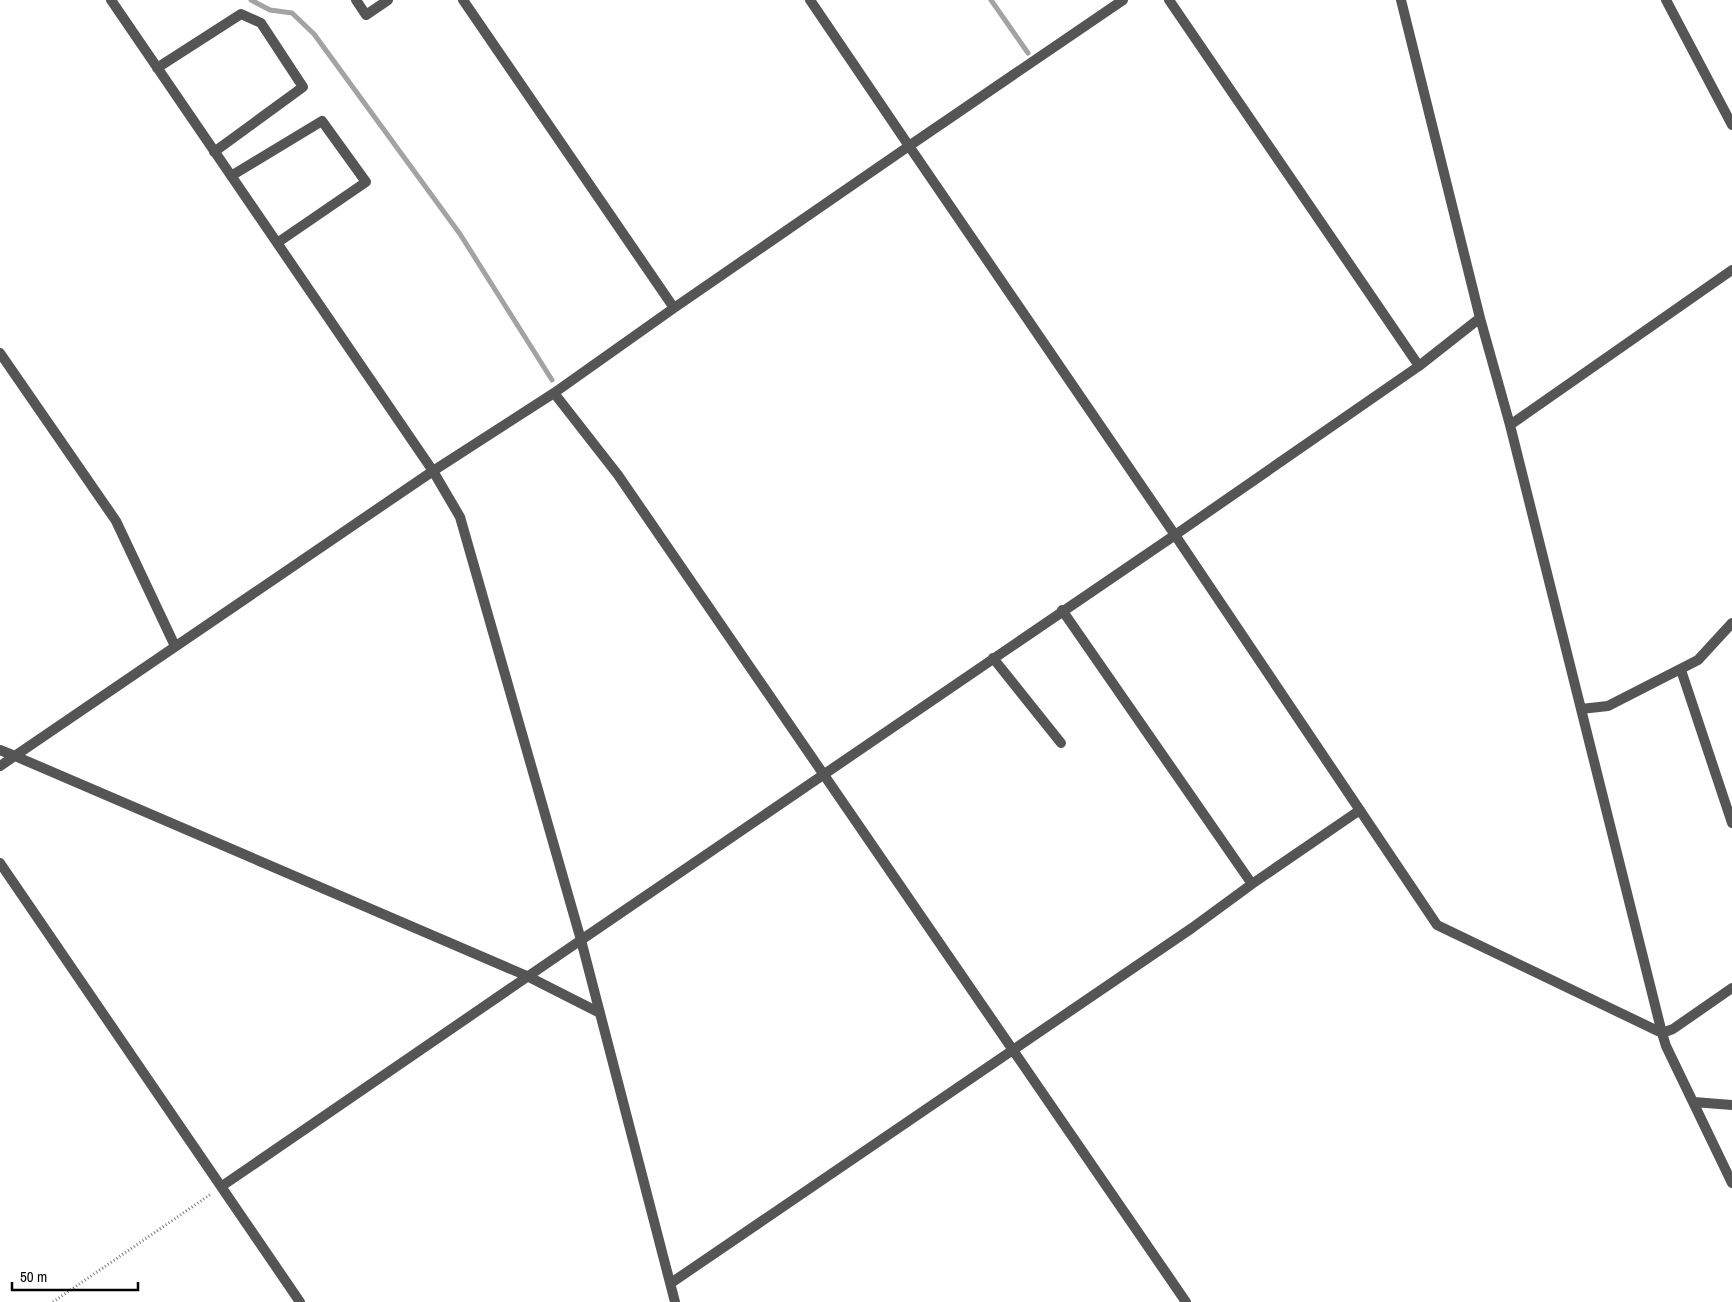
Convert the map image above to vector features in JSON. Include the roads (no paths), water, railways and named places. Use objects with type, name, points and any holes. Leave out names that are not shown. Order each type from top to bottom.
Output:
[{"type":"street","points":[[111,0],[433,471],[460,517],[581,940],[675,1302]]},
{"type":"street","points":[[356,0],[366,14],[388,0]]},
{"type":"street","points":[[463,0],[674,308]]},
{"type":"street","points":[[810,0],[1175,535],[1437,925],[1662,1033],[1673,1029],[1732,988]]},
{"type":"street","points":[[0,766],[433,471],[554,393],[674,308],[1123,0]]},
{"type":"street","points":[[1169,0],[1419,366]]},
{"type":"street","points":[[1401,0],[1480,318],[1510,425],[1662,1033],[1666,1046],[1732,1183]]},
{"type":"street","points":[[1666,0],[1732,125]]},
{"type":"street","points":[[158,68],[241,14],[261,24],[304,87],[214,152]]},
{"type":"street","points":[[231,176],[322,121],[366,182],[277,243]]},
{"type":"street","points":[[1510,425],[1732,270]]},
{"type":"street","points":[[222,1186],[1062,610],[1175,535],[1419,366],[1480,318]]},
{"type":"street","points":[[0,353],[116,521],[175,646]]},
{"type":"street","points":[[554,393],[618,475],[1186,1302]]},
{"type":"street","points":[[1062,610],[1252,884]]},
{"type":"street","points":[[1581,708],[1608,706],[1681,670],[1698,660],[1732,623]]},
{"type":"street","points":[[993,658],[1060,743]]},
{"type":"street","points":[[1681,670],[1732,823]]},
{"type":"street","points":[[0,750],[527,976],[600,1013]]},
{"type":"street","points":[[671,1283],[1192,928],[1252,884],[1360,810]]},
{"type":"street","points":[[0,863],[300,1302]]},
{"type":"street","points":[[1694,1102],[1732,1105]]},
{"type":"waterway","points":[[251,0],[270,10],[292,13],[314,34],[460,234],[552,380]]},
{"type":"waterway","points":[[991,0],[1028,53]]}]
